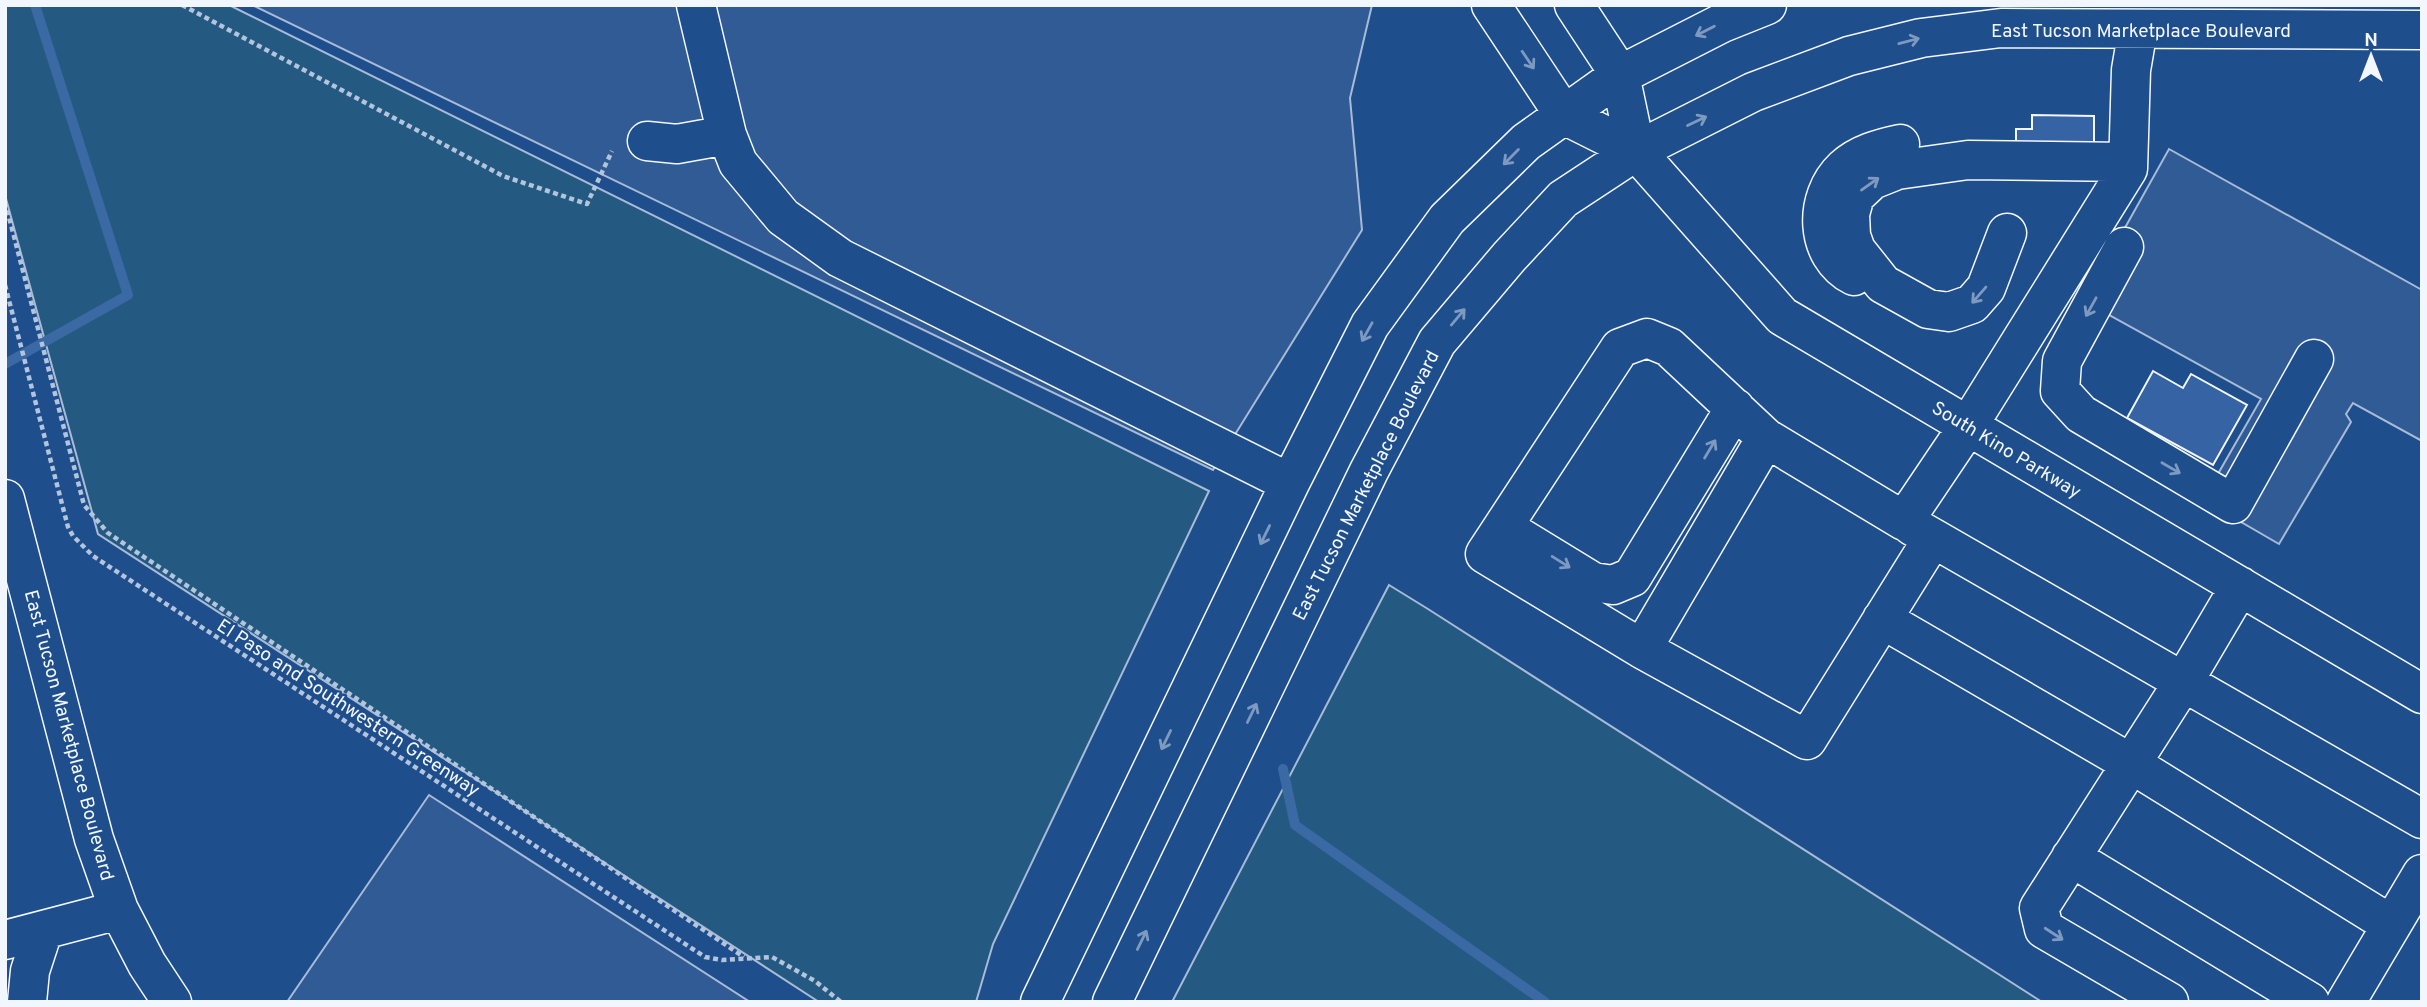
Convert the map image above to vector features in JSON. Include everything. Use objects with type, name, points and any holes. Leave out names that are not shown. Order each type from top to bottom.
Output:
[{"type":"street","points":[[696,5],[727,135],[738,163],[783,217],[840,258],[1290,483]]},
{"type":"street","points":[[1491,5],[1564,115],[1636,151]]},
{"type":"street","points":[[1574,5],[1620,75],[1636,151]]},
{"type":"street","points":[[1040,1002],[1290,483],[1370,325],[1447,219],[1525,142],[1620,75],[1722,23],[1768,5]]},
{"type":"street","name":"East Tucson Marketplace Boulevard","points":[[1112,1002],[1370,471],[1437,342],[1508,257],[1563,199],[1636,151],[1753,92],[1849,57],[1921,38],[2001,28],[2422,30]]},
{"type":"street","points":[[2138,29],[2131,70],[2128,169],[1968,426],[1918,529],[1882,619],[1807,740],[1642,649],[1485,554],[1620,348],[1647,338],[1669,347],[1766,438],[1918,529],[2422,819]]},
{"type":"street","points":[[632,141],[677,144],[727,135]]},
{"type":"street","name":"South Kino Parkway","points":[[1636,151],[1782,316],[2422,694]]},
{"type":"street","points":[[2007,233],[1986,288],[1972,304],[1949,312],[1928,309],[1883,284],[1856,250],[1851,236],[1850,214],[1855,196],[1872,180],[1897,170],[1968,160],[2128,162]]},
{"type":"street","points":[[2124,247],[2062,360],[2060,391],[2081,414],[2233,504],[2314,359]]},
{"type":"street","points":[[1503,527],[1592,582],[1613,585],[1632,577],[1735,408]]},
{"type":"street","points":[[1642,649],[1766,438]]},
{"type":"street","name":"East Tucson Marketplace Boulevard","points":[[5,499],[94,839],[119,910],[147,964],[172,1002]]},
{"type":"street","points":[[2169,1002],[2044,929],[2039,908],[2184,681],[2240,586]]},
{"type":"street","points":[[1882,619],[2130,763],[2390,924]]},
{"type":"street","points":[[2071,857],[2310,1002]]},
{"type":"street","points":[[2346,1002],[2422,874]]},
{"type":"street","points":[[5,940],[119,910]]},
{"type":"street","points":[[27,1002],[30,971],[43,931]]},
{"type":"path","points":[[182,5],[503,176],[587,204],[632,141]]},
{"type":"path","points":[[5,202],[84,505],[108,533],[745,958]]},
{"type":"path","name":"El Paso and Southwestern Greenway","points":[[5,285],[68,527],[93,556],[705,957],[722,960],[772,957],[815,981],[841,1002]]},
{"type":"shaded area","points":[[5,5],[229,5],[1209,491],[993,944],[976,1002],[819,1002],[98,534],[5,195]]},
{"type":"shaded area","points":[[252,5],[1372,5],[1350,98],[1362,230],[1213,470]]},
{"type":"shaded area","points":[[2169,149],[2422,290],[2422,441],[2353,403],[2346,414],[2351,422],[2279,544],[2203,500],[2261,399],[2084,301]]},
{"type":"shaded area","points":[[1389,585],[1428,609],[2042,1002],[1172,1002]]},
{"type":"shaded area","points":[[429,795],[750,1002],[287,1002]]},
{"type":"building","points":[[2032,115],[2094,116],[2094,146],[2016,145],[2016,129],[2032,129]]},
{"type":"building","points":[[2153,371],[2183,388],[2191,374],[2247,405],[2213,465],[2127,418]]},
{"type":"waterway","points":[[5,364],[128,295],[35,5]]},
{"type":"waterway","points":[[1283,769],[1295,825],[1545,1002]]}]
